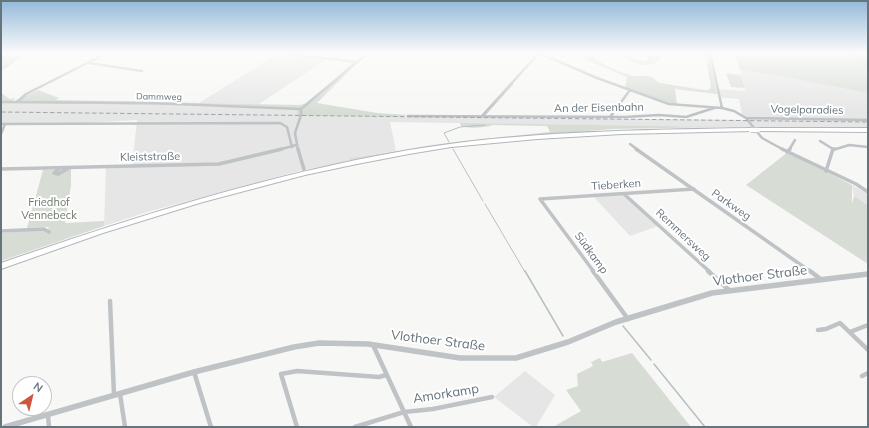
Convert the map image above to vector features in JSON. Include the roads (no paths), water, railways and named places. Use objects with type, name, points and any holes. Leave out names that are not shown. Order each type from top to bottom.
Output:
[{"type":"main road","points":[[1,266],[87,235],[259,184],[305,173],[410,152],[521,138],[620,132],[868,130]]},
{"type":"street","points":[[17,102],[26,94],[68,73]]},
{"type":"street","points":[[305,173],[296,145],[295,131],[302,113],[301,109],[344,73]]},
{"type":"street","points":[[408,116],[481,117],[521,73]]},
{"type":"street","points":[[585,73],[674,105],[722,108],[734,111],[746,118],[762,138],[868,192]]},
{"type":"street","points":[[714,73],[722,108]]},
{"type":"street","points":[[610,117],[630,90]]},
{"type":"street","name":"Dammweg","points":[[1,102],[226,105],[301,109]]},
{"type":"street","name":"An der Eisenbahn","points":[[481,117],[610,117],[659,115],[686,117],[714,108]]},
{"type":"street","name":"Vogelparadies","points":[[746,118],[868,120]]},
{"type":"street","points":[[1,134],[3,124],[138,122],[280,123],[287,127],[292,147]]},
{"type":"street","points":[[787,152],[792,147],[795,140]]},
{"type":"street","points":[[820,140],[834,149],[849,145],[868,147]]},
{"type":"street","name":"Parkweg","points":[[630,144],[822,280]]},
{"type":"street","name":"Kleiststraße","points":[[1,169],[220,164],[296,145]]},
{"type":"street","points":[[826,171],[834,149]]},
{"type":"street","points":[[61,168],[54,172],[58,174],[70,167]]},
{"type":"street","name":"Tieberken","points":[[540,198],[694,190]]},
{"type":"street","name":"Remmersweg","points":[[624,194],[729,290]]},
{"type":"street","name":"Südkamp","points":[[540,198],[628,319]]},
{"type":"street","points":[[1,231],[44,229],[49,232]]},
{"type":"street","name":"Vlothoer Straße","points":[[52,413],[194,372],[266,353],[310,344],[347,343],[373,345],[460,358],[516,358],[568,342],[628,319],[689,299],[729,290],[868,274]]},
{"type":"street","points":[[110,301],[117,395],[125,427]]},
{"type":"street","points":[[818,330],[826,329],[840,323],[868,350]]},
{"type":"street","points":[[850,332],[868,325]]},
{"type":"street","points":[[373,345],[411,427]]},
{"type":"street","points":[[297,427],[281,374],[297,371],[379,377],[386,375]]},
{"type":"street","points":[[194,372],[211,427]]},
{"type":"street","points":[[862,376],[868,372]]},
{"type":"street","name":"Amorkamp","points":[[355,427],[404,412],[433,409],[492,397]]},
{"type":"street","name":"Vlothoer Straße","points":[[5,427],[41,416]]},
{"type":"street","points":[[48,416],[49,427]]},
{"type":"waterway","points":[[485,115],[513,84]]},
{"type":"waterway","points":[[449,142],[444,133],[460,127],[485,125]]},
{"type":"waterway","points":[[453,149],[483,201]]},
{"type":"waterway","points":[[485,204],[525,272]]},
{"type":"waterway","points":[[525,271],[563,336]]},
{"type":"waterway","points":[[623,326],[651,360]]},
{"type":"waterway","points":[[654,364],[705,427]]},
{"type":"railway","points":[[1,112],[868,122]]},
{"type":"park label","name":"Friedhof Vennebeck","points":[[49,209]]}]
